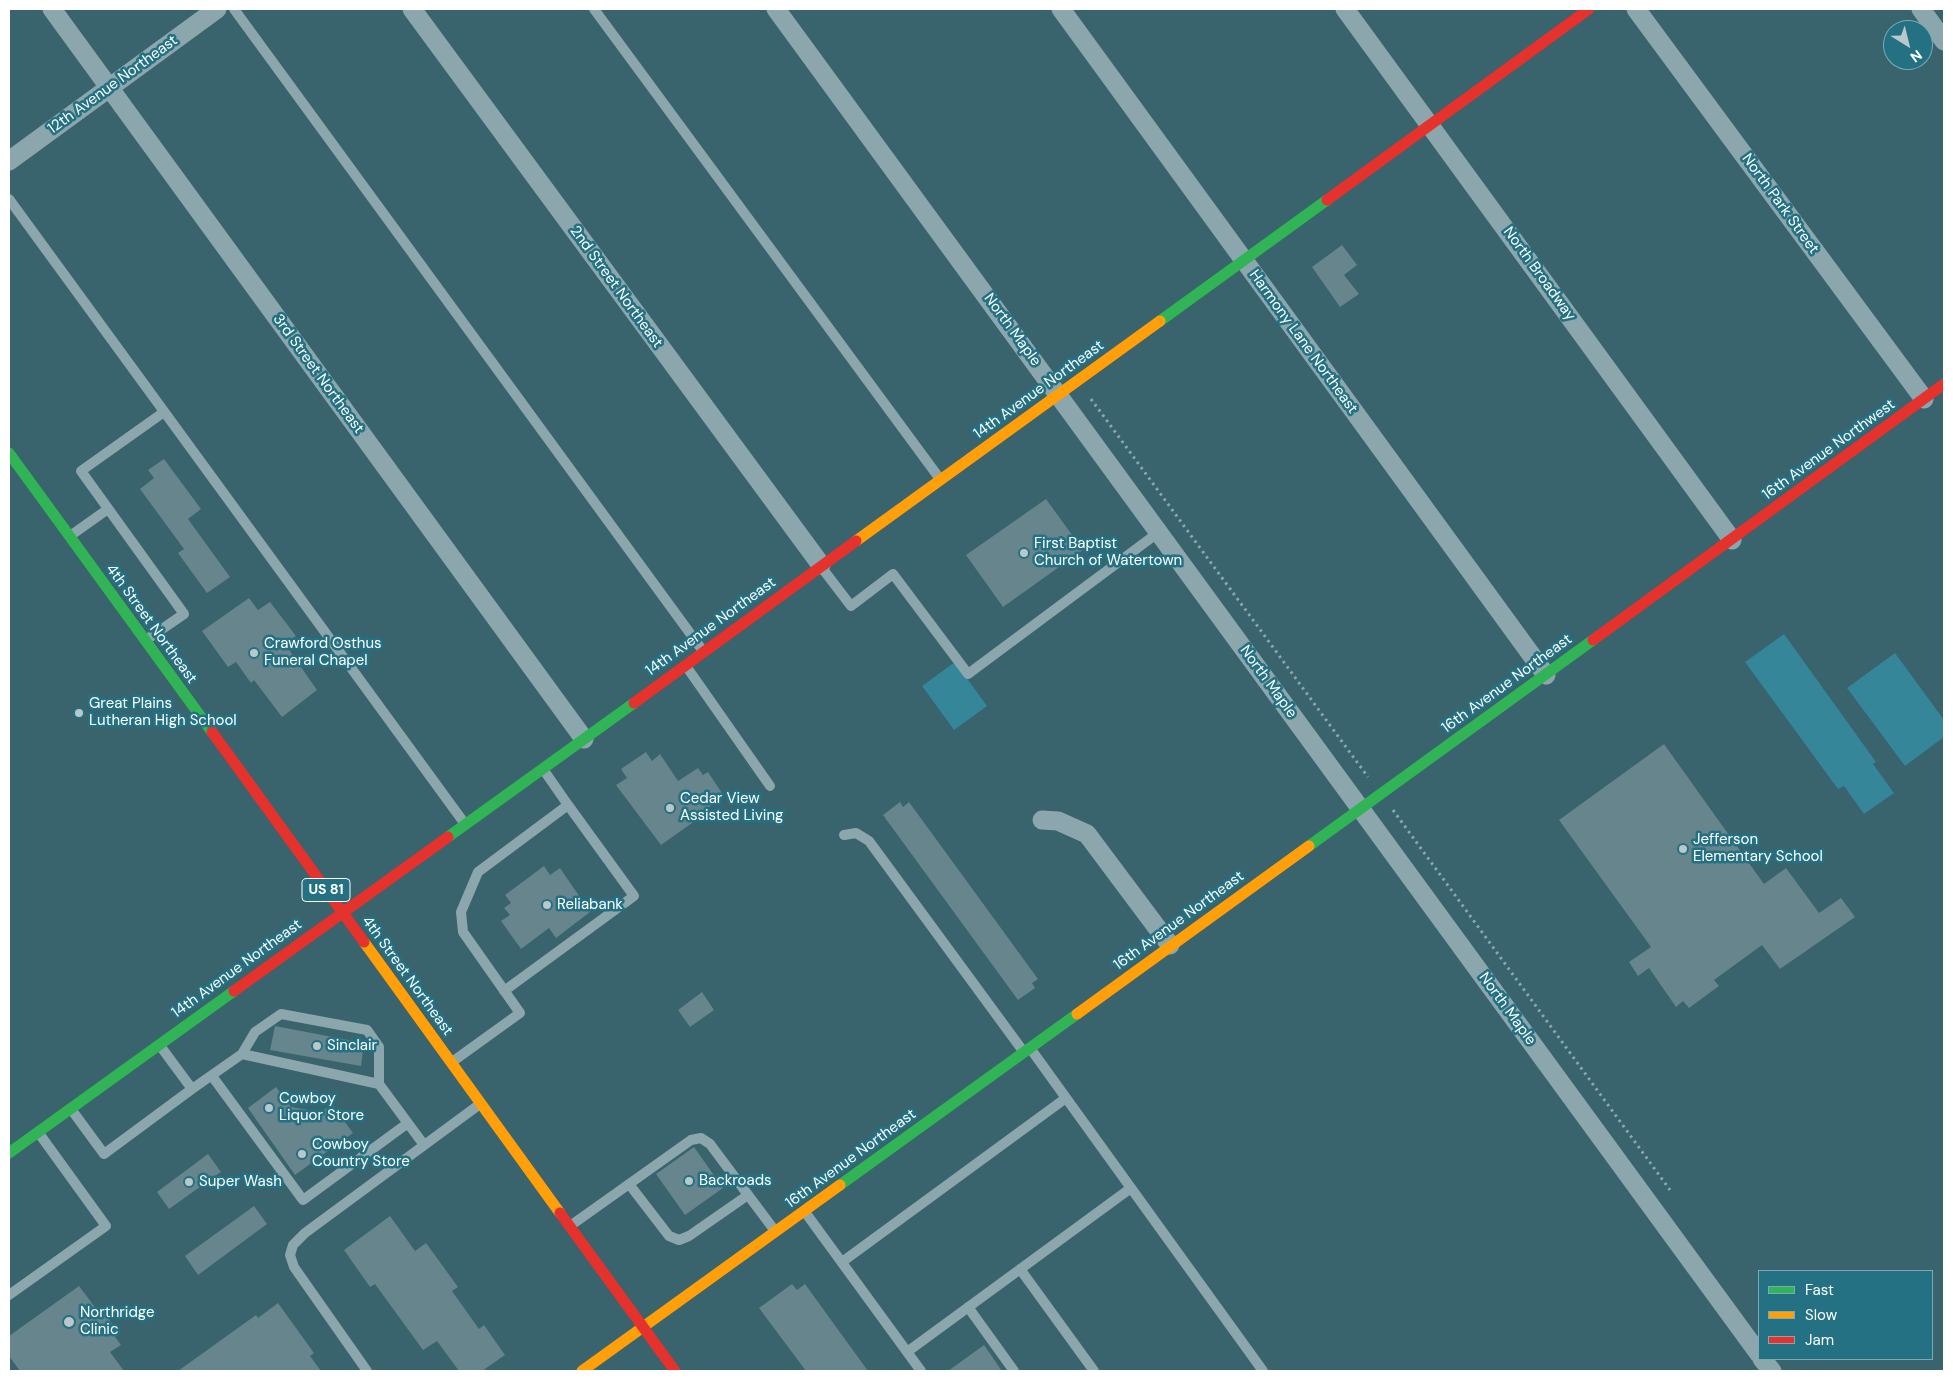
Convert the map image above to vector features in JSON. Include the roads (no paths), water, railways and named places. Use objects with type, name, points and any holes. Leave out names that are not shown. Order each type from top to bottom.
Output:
[{"type":"main road","name":"14th Avenue Northeast","points":[[9,1153],[584,739],[820,565],[1059,395],[1589,9]]},
{"type":"main road","name":"16th Avenue Northwest","points":[[1732,540],[1944,384]]},
{"type":"main road","name":"4th Street Northeast","points":[[9,453],[675,1371]]},
{"type":"main road","name":"16th Avenue Northeast","points":[[582,1371],[1732,540]]},
{"type":"street","name":"3rd Street Northeast","points":[[52,9],[584,739]]},
{"type":"street","name":"12th Avenue Northeast","points":[[9,161],[217,9]]},
{"type":"street","name":"2nd Street Northeast","points":[[412,9],[820,565]]},
{"type":"street","name":"North Maple","points":[[776,9],[1758,1353]]},
{"type":"street","name":"Harmony Lane Northeast","points":[[1061,9],[1546,675]]},
{"type":"street","name":"North Broadway","points":[[1345,9],[1732,540]]},
{"type":"street","name":"North Park Street","points":[[1636,9],[1924,399]]},
{"type":"street","points":[[1920,9],[1944,41]]},
{"type":"street","points":[[1042,820],[1058,820],[1087,834],[1170,945]]},
{"type":"street","points":[[1763,1360],[1772,1371]]},
{"type":"lane","points":[[234,9],[703,651]]},
{"type":"lane","points":[[594,9],[940,480]]},
{"type":"lane","points":[[9,199],[465,824]]},
{"type":"lane","points":[[145,641],[184,614],[81,471],[164,412]]},
{"type":"lane","points":[[69,536],[108,509]]},
{"type":"lane","points":[[820,565],[850,606],[893,574],[968,674],[1159,532]]},
{"type":"lane","points":[[685,664],[770,786]]},
{"type":"lane","points":[[504,990],[634,896],[542,768]]},
{"type":"lane","points":[[451,1063],[520,1013],[463,932],[461,912],[478,872],[568,805]]},
{"type":"lane","points":[[844,835],[856,833],[869,841],[1026,1049],[1066,1098],[1263,1371]]},
{"type":"lane","points":[[71,1108],[104,1154],[242,1054],[255,1032],[281,1014],[367,1030],[379,1047],[378,1084],[424,1145]]},
{"type":"lane","points":[[159,1044],[192,1089]]},
{"type":"lane","points":[[242,1054],[378,1084]]},
{"type":"lane","points":[[212,1076],[303,1200],[408,1123]]},
{"type":"lane","points":[[842,1262],[1066,1098]]},
{"type":"lane","points":[[368,1371],[294,1267],[290,1255],[293,1245],[304,1233],[480,1103]]},
{"type":"lane","points":[[9,1295],[106,1226],[38,1132]]},
{"type":"lane","points":[[570,1226],[691,1140],[701,1138],[710,1144],[775,1232]]},
{"type":"lane","points":[[629,1184],[669,1236],[680,1240],[689,1236],[748,1195]]},
{"type":"lane","points":[[907,1352],[1131,1188]]},
{"type":"lane","points":[[804,1211],[921,1371]]},
{"type":"lane","points":[[1020,1269],[1094,1371]]},
{"type":"lane","points":[[968,1307],[1014,1371]]},
{"type":"place","name":"First Baptist Church of Watertown","points":[[1024,553]]},
{"type":"place","name":"Crawford Osthus Funeral Chapel","points":[[254,653]]},
{"type":"place","name":"Great Plains Lutheran High School","points":[[79,713]]},
{"type":"place","name":"Cedar View Assisted Living","points":[[670,808]]},
{"type":"place","name":"Jefferson Elementary School","points":[[1683,849]]},
{"type":"place","name":"Reliabank","points":[[547,905]]},
{"type":"place","name":"Sinclair","points":[[317,1046]]},
{"type":"place","name":"Cowboy Liquor Store","points":[[269,1108]]},
{"type":"place","name":"Cowboy Country Store","points":[[302,1154]]},
{"type":"place","name":"Backroads","points":[[689,1181]]},
{"type":"place","name":"Super Wash","points":[[189,1182]]},
{"type":"place","name":"Northridge Clinic","points":[[69,1322]]}]
